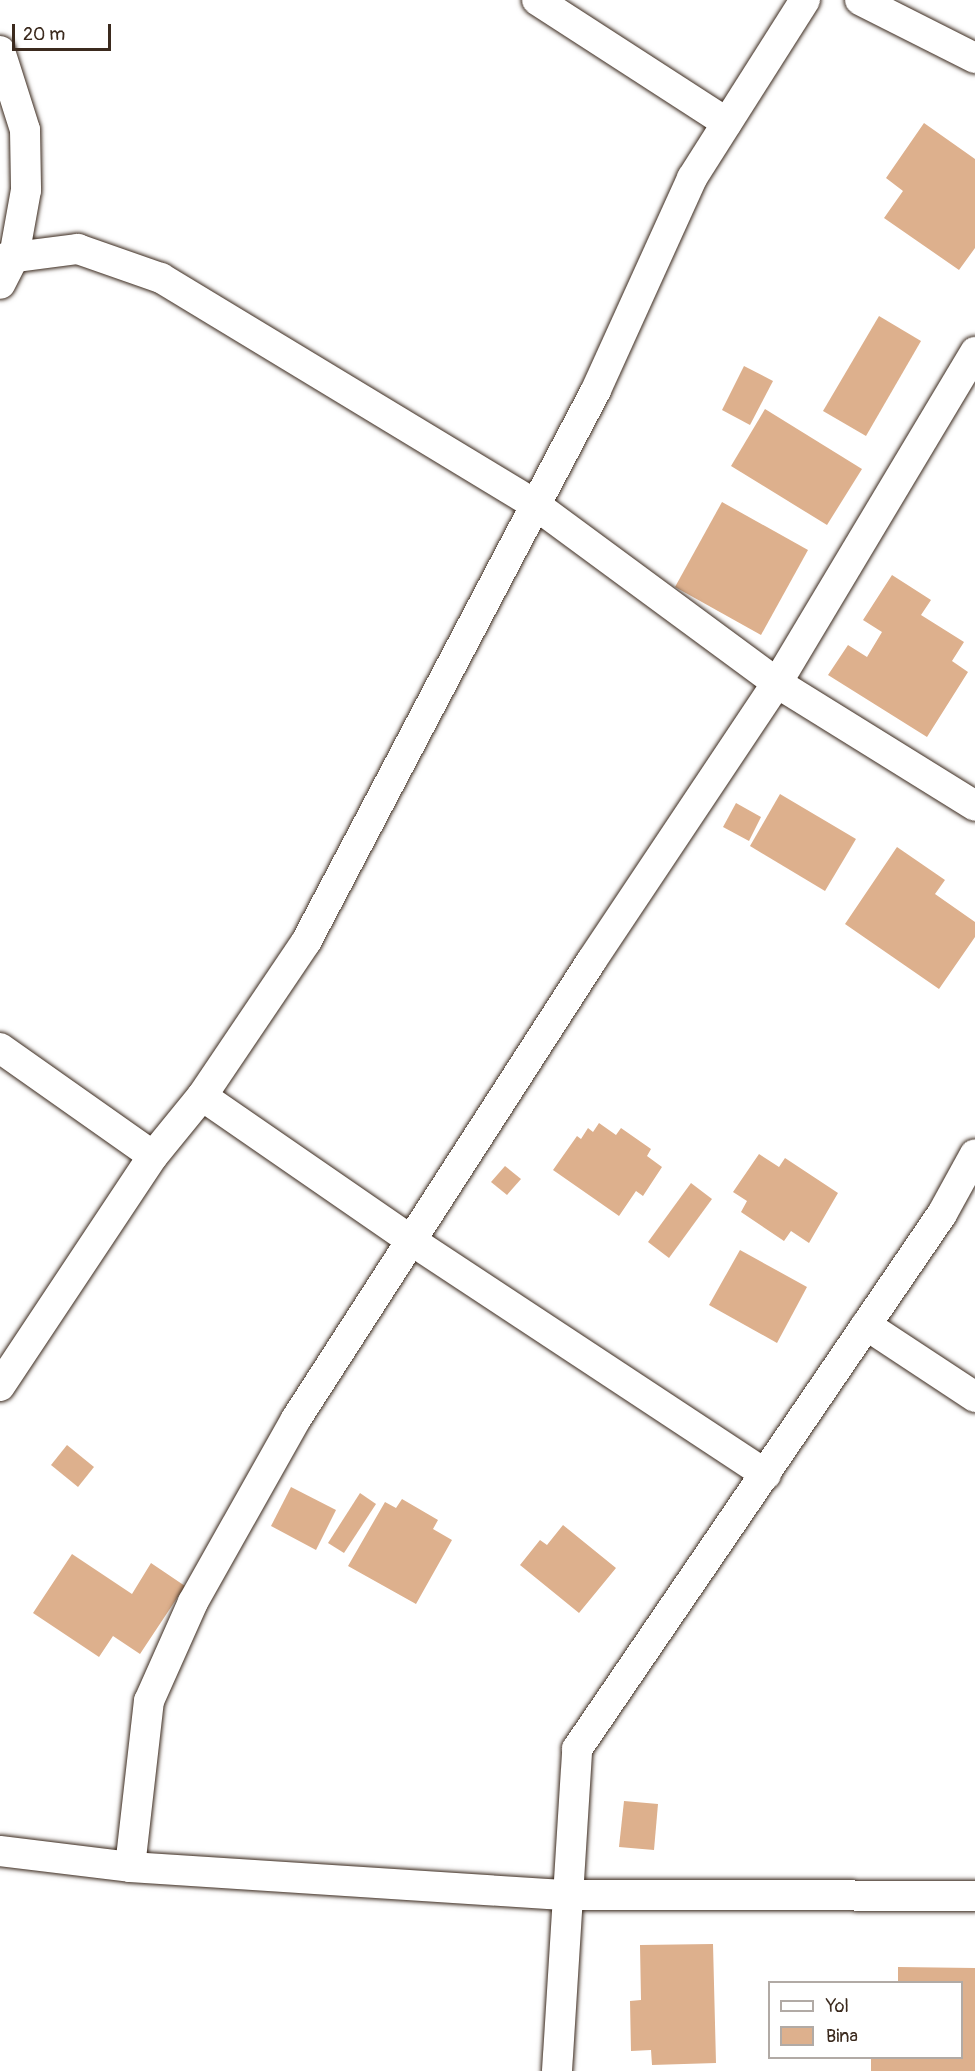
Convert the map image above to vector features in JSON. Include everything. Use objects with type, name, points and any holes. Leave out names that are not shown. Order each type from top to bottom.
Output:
[{"type":"street","points":[[537,0],[727,123]]},
{"type":"street","points":[[0,1386],[153,1156],[202,1096],[306,942],[596,390],[692,178],[805,0]]},
{"type":"street","points":[[860,0],[975,58]]},
{"type":"street","points":[[0,51],[25,130],[26,190],[0,284]]},
{"type":"street","points":[[7,258],[78,249],[161,278],[537,506],[777,683],[975,806]]},
{"type":"street","points":[[130,1867],[149,1701],[193,1602],[296,1419],[777,683],[975,352]]},
{"type":"street","points":[[0,1048],[153,1156]]},
{"type":"street","points":[[202,1096],[411,1241],[766,1474]]},
{"type":"street","points":[[557,2071],[576,1749],[942,1214],[975,1154]]},
{"type":"street","points":[[866,1325],[975,1397]]},
{"type":"street","points":[[0,1851],[130,1867],[567,1895],[975,1896]]},
{"type":"building","points":[[924,123],[975,159],[975,248],[959,270],[884,218],[903,191],[886,178]]},
{"type":"building","points":[[879,316],[921,341],[866,436],[823,411]]},
{"type":"building","points":[[744,366],[773,381],[750,425],[722,410]]},
{"type":"building","points":[[765,409],[862,469],[827,525],[731,466]]},
{"type":"building","points":[[722,502],[808,550],[761,635],[675,587]]},
{"type":"building","points":[[892,575],[931,600],[921,615],[964,642],[952,661],[968,672],[927,737],[828,675],[848,645],[867,657],[882,632],[863,620]]},
{"type":"building","points":[[780,794],[856,839],[825,891],[750,846]]},
{"type":"building","points":[[736,803],[761,817],[749,841],[723,827]]},
{"type":"building","points":[[897,847],[945,880],[935,894],[975,922],[975,937],[939,989],[845,924]]},
{"type":"building","points":[[599,1123],[616,1135],[621,1128],[651,1149],[647,1156],[662,1167],[643,1196],[636,1191],[619,1216],[553,1170],[577,1136],[581,1139],[588,1128],[593,1132]]},
{"type":"building","points":[[759,1154],[779,1167],[785,1158],[838,1193],[809,1243],[791,1231],[784,1241],[741,1212],[747,1201],[733,1192]]},
{"type":"building","points":[[505,1166],[521,1179],[507,1195],[491,1182]]},
{"type":"building","points":[[691,1183],[712,1199],[669,1258],[648,1242]]},
{"type":"building","points":[[740,1250],[807,1287],[777,1343],[709,1305]]},
{"type":"building","points":[[67,1445],[94,1467],[78,1487],[51,1465]]},
{"type":"building","points":[[291,1487],[336,1510],[316,1550],[271,1526]]},
{"type":"building","points":[[360,1493],[376,1504],[344,1553],[328,1543]]},
{"type":"building","points":[[402,1499],[438,1520],[433,1529],[452,1540],[416,1604],[348,1566],[385,1502],[396,1508]]},
{"type":"building","points":[[563,1525],[616,1568],[579,1613],[520,1565],[540,1540],[547,1545]]},
{"type":"building","points":[[72,1554],[132,1594],[151,1563],[185,1586],[140,1654],[113,1636],[99,1657],[33,1613]]},
{"type":"building","points":[[624,1801],[658,1804],[654,1850],[619,1847]]},
{"type":"building","points":[[713,1944],[716,2063],[652,2065],[651,2050],[631,2051],[630,2001],[641,2000],[640,1945]]},
{"type":"building","points":[[898,1967],[975,1968],[975,2071],[871,2071],[871,2059],[963,2059],[963,1981],[898,1981]]}]
